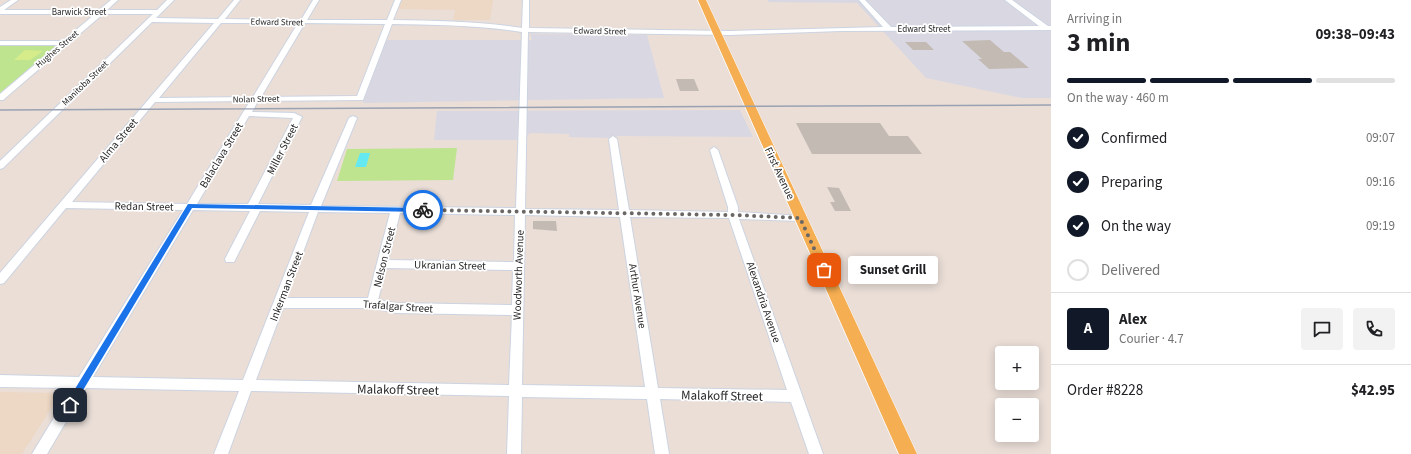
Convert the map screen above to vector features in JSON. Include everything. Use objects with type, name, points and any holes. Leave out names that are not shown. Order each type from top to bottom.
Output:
[{"type":"main road","name":"First Avenue","points":[[702,0],[908,454]]},
{"type":"street","points":[[0,11],[15,0]]},
{"type":"street","name":"Hughes Street","points":[[0,98],[115,0]]},
{"type":"street","name":"Manitoba Street","points":[[0,166],[171,0]]},
{"type":"street","name":"Alma Street","points":[[0,280],[237,0]]},
{"type":"street","name":"Balaclava Street","points":[[39,454],[316,0]]},
{"type":"street","points":[[388,23],[398,0]]},
{"type":"street","name":"Woodworth Avenue","points":[[514,454],[526,0]]},
{"type":"street","points":[[862,0],[889,29]]},
{"type":"street","points":[[1008,0],[1048,28]]},
{"type":"street","name":"Barwick Street","points":[[0,11],[158,12]]},
{"type":"street","name":"Edward Street","points":[[150,20],[476,24],[525,30],[716,32],[1048,28]]},
{"type":"street","name":"Nolan Street","points":[[152,100],[360,98],[388,23]]},
{"type":"street","points":[[0,43],[64,43]]},
{"type":"street","name":"Miller Street","points":[[246,114],[296,115],[298,117],[254,207]]},
{"type":"street","name":"Inkerman Street","points":[[221,454],[315,208],[353,118]]},
{"type":"street","name":"Arthur Avenue","points":[[613,138],[662,454]]},
{"type":"street","name":"Alexandria Avenue","points":[[714,150],[733,207],[733,215],[816,454]]},
{"type":"street","name":"Redan Street","points":[[64,205],[520,211],[733,215],[800,218]]},
{"type":"street","points":[[230,259],[254,207]]},
{"type":"street","name":"Nelson Street","points":[[372,303],[396,210]]},
{"type":"street","name":"Ukranian Street","points":[[382,264],[518,266]]},
{"type":"street","name":"Trafalgar Street","points":[[279,303],[372,303],[396,308],[517,310]]},
{"type":"street","name":"Malakoff Street","points":[[0,381],[796,396]]},
{"type":"shaded area","points":[[401,0],[493,0],[490,20],[453,20],[455,10],[397,9]]},
{"type":"shaded area","points":[[767,0],[1051,0],[1051,98],[1022,98],[926,78],[857,3],[769,2]]},
{"type":"shaded area","points":[[530,34],[647,35],[664,98],[363,103],[383,40],[532,40]]},
{"type":"shaded area","points":[[740,110],[753,137],[620,136],[604,138],[569,137],[569,134],[531,133],[516,140],[434,140],[437,111]]},
{"type":"shaded area","points":[[0,392],[61,393],[22,454],[0,454]]},
{"type":"green space","points":[[0,45],[58,45],[0,94]]},
{"type":"green space","points":[[25,50],[43,51],[30,60],[14,60]]},
{"type":"green space","points":[[457,148],[453,180],[337,181],[347,149]]},
{"type":"water","points":[[360,153],[370,153],[366,167],[355,167]]},
{"type":"building","points":[[990,40],[1004,52],[1010,52],[1029,68],[989,69],[978,59],[982,59],[962,41]]},
{"type":"building","points":[[905,42],[926,42],[934,50],[913,50]]},
{"type":"building","points":[[676,79],[694,79],[699,91],[680,91]]},
{"type":"building","points":[[796,123],[880,123],[889,136],[908,136],[922,154],[812,154]]},
{"type":"building","points":[[827,187],[839,188],[851,211],[835,211],[830,202],[835,202]]},
{"type":"building","points":[[533,221],[556,221],[557,231],[533,229]]},
{"type":"railway","points":[[0,110],[1051,105]]},
{"type":"way so far","points":[[423,210],[733,215],[800,218],[824,270]]},
{"type":"place","name":"Sunset Grill","points":[[824,270]]},
{"type":"route","points":[[70,405],[190,206],[423,210]]}]
